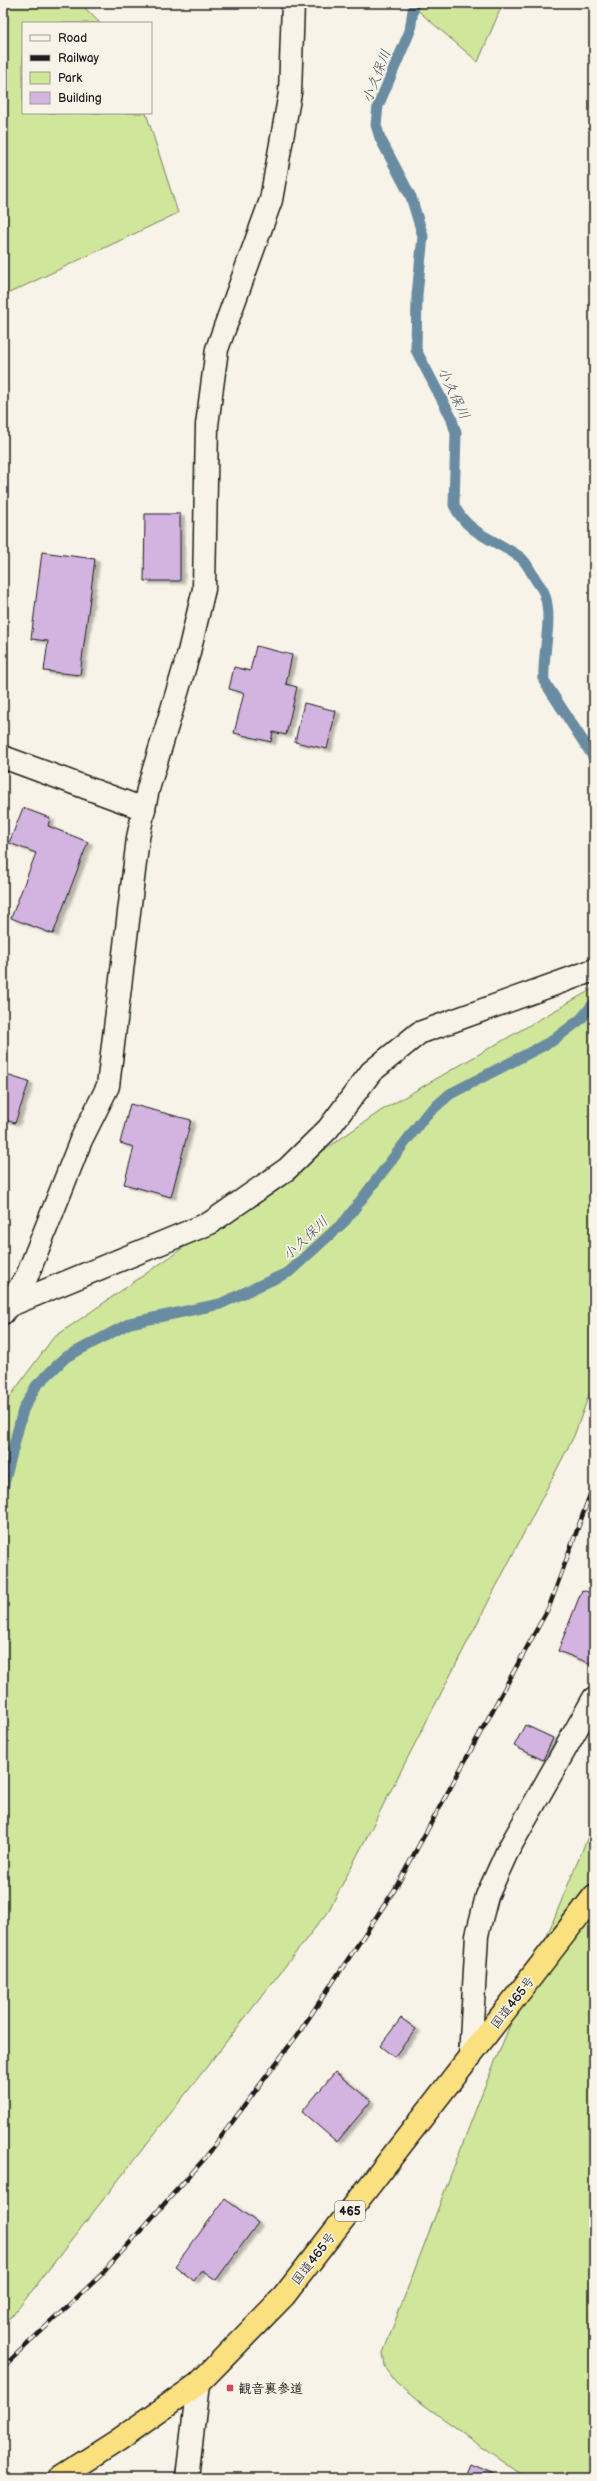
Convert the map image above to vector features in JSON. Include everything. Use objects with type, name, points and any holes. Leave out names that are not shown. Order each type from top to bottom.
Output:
[{"type":"highway","name":"国道465号","points":[[59,2478],[117,2441],[198,2384],[284,2296],[594,1896]]},
{"type":"street","points":[[6,1309],[27,1276],[81,1140],[108,1086],[138,838],[144,809],[188,656],[204,588],[207,425],[217,349],[271,200],[290,94],[293,3]]},
{"type":"street","points":[[3,757],[144,809]]},
{"type":"street","points":[[6,1309],[210,1223],[287,1169],[328,1129],[371,1072],[419,1033],[593,971]]},
{"type":"street","points":[[470,2057],[478,1935],[487,1896],[507,1852],[594,1698]]},
{"type":"street","points":[[187,2478],[198,2384]]},
{"type":"green space","points":[[3,3],[80,3],[99,22],[22,22],[22,114],[146,114],[178,213],[3,296]]},
{"type":"green space","points":[[409,3],[503,3],[478,62]]},
{"type":"green space","points":[[594,988],[594,1381],[574,1436],[329,1910],[3,2328],[3,1406],[53,1338],[382,1110]]},
{"type":"green space","points":[[594,1822],[594,2478],[526,2478],[420,2402],[396,2382],[385,2367],[383,2353],[482,2093]]},
{"type":"building","points":[[145,514],[180,514],[180,581],[144,581]]},
{"type":"building","points":[[42,552],[95,559],[80,675],[44,671],[48,641],[31,639]]},
{"type":"building","points":[[256,646],[292,655],[286,684],[297,687],[286,735],[273,732],[271,742],[234,733],[244,693],[229,689],[234,667],[250,671]]},
{"type":"building","points":[[304,703],[336,711],[327,749],[295,742]]},
{"type":"building","points":[[23,808],[50,818],[48,826],[88,842],[53,934],[11,918],[36,853],[9,843]]},
{"type":"building","points":[[3,1074],[29,1082],[15,1123],[3,1119]]},
{"type":"building","points":[[130,1104],[191,1120],[171,1197],[124,1184],[134,1147],[120,1143]]},
{"type":"building","points":[[582,1590],[594,1594],[594,1665],[558,1651]]},
{"type":"building","points":[[525,1725],[553,1738],[543,1760],[514,1746]]},
{"type":"building","points":[[401,2018],[416,2029],[394,2057],[380,2046]]},
{"type":"building","points":[[335,2072],[371,2101],[337,2142],[302,2112]]},
{"type":"building","points":[[225,2199],[258,2223],[216,2280],[202,2270],[194,2281],[175,2266]]},
{"type":"building","points":[[470,2464],[502,2478],[464,2478]]},
{"type":"waterway","name":"小久保川","points":[[414,3],[410,31],[378,106],[376,125],[380,138],[411,197],[423,236],[417,295],[416,350],[451,417],[456,433],[454,505],[466,523],[474,530],[520,557],[543,590],[548,616],[544,660],[544,681],[594,758]]},
{"type":"waterway","name":"小久保川","points":[[3,1488],[23,1410],[36,1386],[66,1357],[130,1323],[220,1304],[289,1272],[345,1221],[426,1115],[450,1094],[552,1041],[581,1019],[594,1003]]},
{"type":"railway","points":[[3,2367],[101,2275],[206,2157],[298,2034],[395,1889],[549,1607],[594,1484]]},
{"type":"place","name":"観音裏参道","points":[[230,2388]]}]
